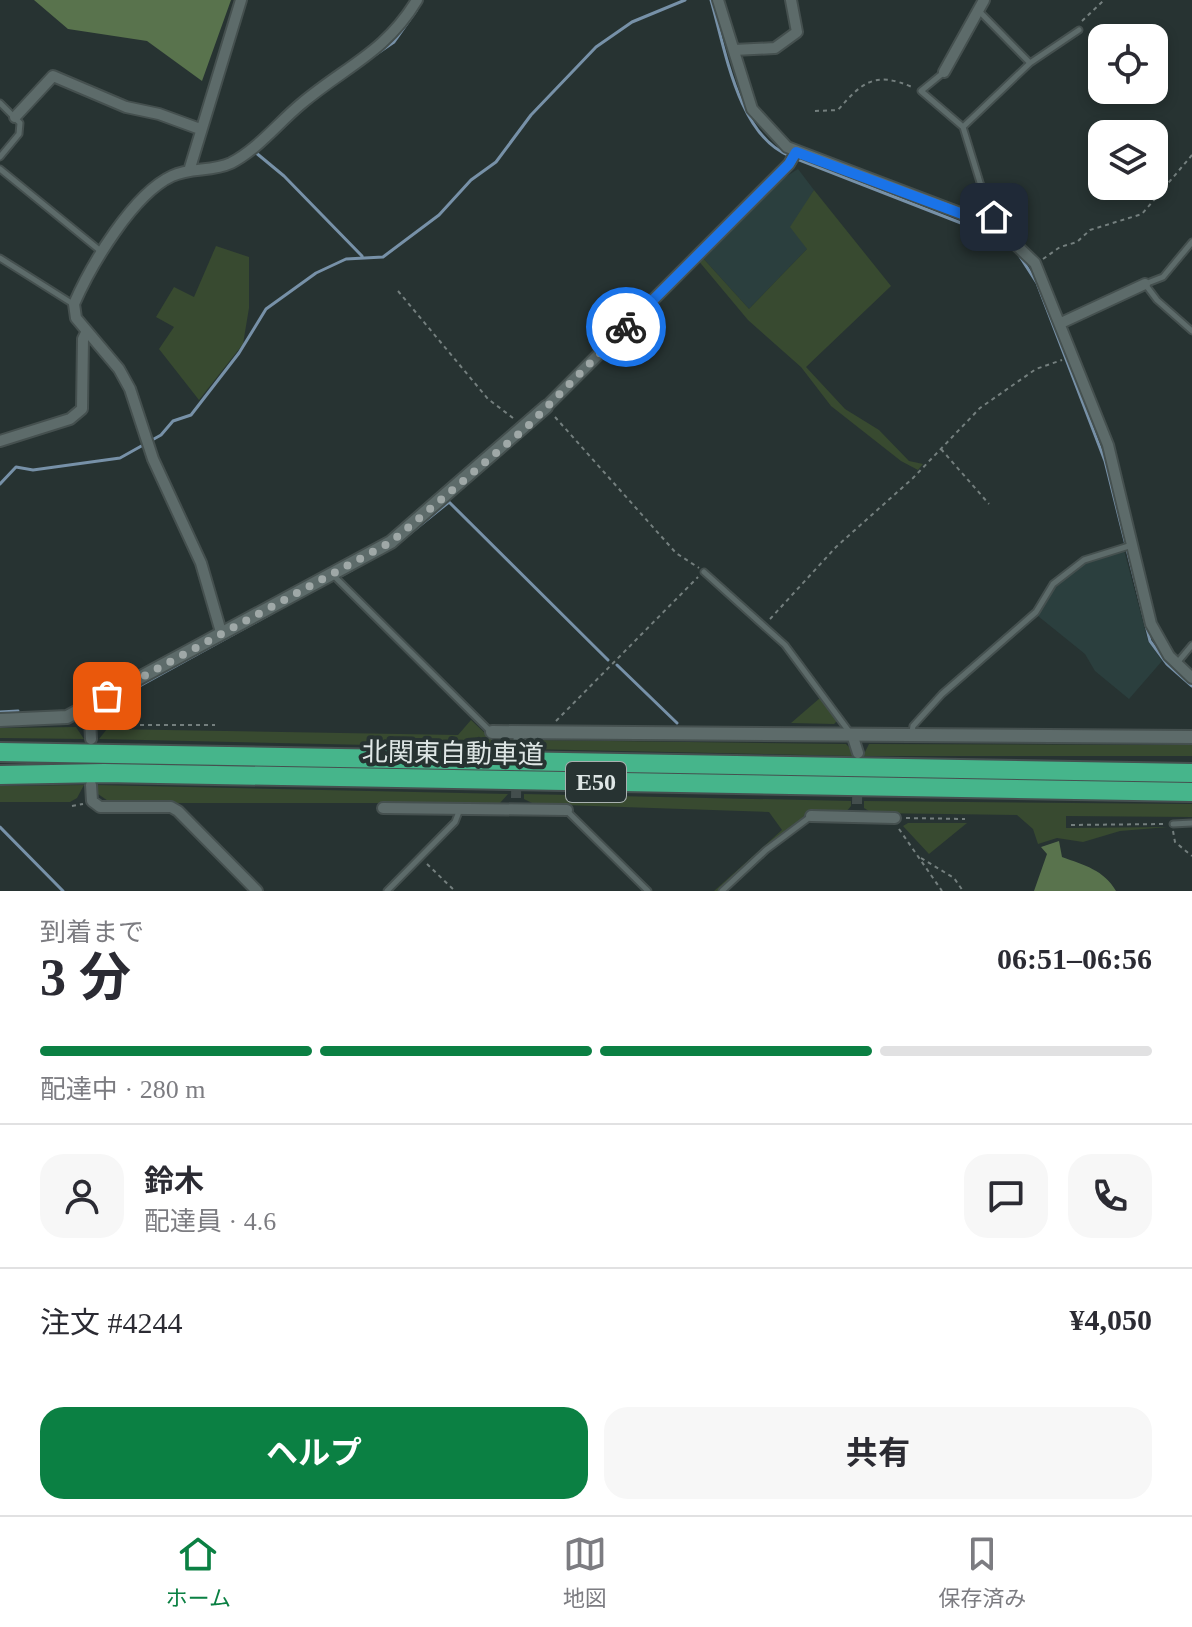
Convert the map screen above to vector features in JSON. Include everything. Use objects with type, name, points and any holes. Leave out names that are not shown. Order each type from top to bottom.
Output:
[{"type":"highway","name":"北関東自動車道","points":[[0,752],[1192,773]]},
{"type":"highway","name":"北関東自動車道","points":[[0,775],[120,773],[1192,792]]},
{"type":"street","points":[[189,171],[241,0]]},
{"type":"street","points":[[221,632],[201,563],[147,442],[130,389],[106,352],[86,333],[76,318],[74,304],[127,213],[145,195],[172,176],[218,168],[248,153],[301,104],[382,46],[401,27],[417,0]]},
{"type":"street","points":[[718,0],[752,109],[776,137],[796,152],[997,227],[1035,263],[1108,445],[1151,624],[1176,663],[1192,678]]},
{"type":"street","points":[[734,50],[775,48],[797,32],[791,0]]},
{"type":"street","points":[[944,72],[982,5]]},
{"type":"street","points":[[15,117],[53,76],[126,107],[159,114],[200,129]]},
{"type":"street","points":[[0,720],[59,719],[83,710],[391,542],[528,426],[789,164],[796,152]]},
{"type":"street","points":[[1061,323],[1145,284]]},
{"type":"street","points":[[0,441],[70,419],[82,409],[83,339],[86,333]]},
{"type":"street","points":[[83,710],[91,725],[91,739]]},
{"type":"street","points":[[492,732],[1192,737]]},
{"type":"street","points":[[518,747],[519,733]]},
{"type":"street","points":[[852,734],[858,753]]},
{"type":"street","points":[[91,785],[92,801],[100,807],[171,807],[178,811],[257,891]]},
{"type":"street","points":[[383,808],[460,808],[516,803],[567,810]]},
{"type":"street","points":[[855,816],[857,804]]},
{"type":"street","points":[[811,816],[895,818]]},
{"type":"lane","points":[[982,5],[1030,63]]},
{"type":"lane","points":[[963,127],[1030,63],[1079,30]]},
{"type":"lane","points":[[944,72],[921,91],[963,127],[997,227]]},
{"type":"lane","points":[[0,103],[20,123],[19,134],[0,157]]},
{"type":"lane","points":[[0,169],[104,253]]},
{"type":"lane","points":[[1192,242],[1163,277],[1145,284],[1157,300],[1192,331]]},
{"type":"lane","points":[[0,258],[74,304]]},
{"type":"lane","points":[[911,737],[913,726],[942,694],[1036,612],[1053,584],[1084,560],[1132,545]]},
{"type":"lane","points":[[704,572],[790,652],[852,734]]},
{"type":"lane","points":[[333,574],[484,728],[492,732]]},
{"type":"lane","points":[[1176,663],[1192,645]]},
{"type":"lane","points":[[387,891],[455,822],[460,808]]},
{"type":"lane","points":[[567,810],[648,891]]},
{"type":"lane","points":[[722,891],[811,816]]},
{"type":"lane","points":[[1173,824],[1192,823]]},
{"type":"path","points":[[1079,30],[1081,22],[1104,0]]},
{"type":"path","points":[[815,111],[838,110],[868,80],[891,81],[921,91]]},
{"type":"path","points":[[1035,263],[1060,247],[1077,242],[1090,230],[1142,214],[1192,155]]},
{"type":"path","points":[[398,291],[488,399],[511,418],[528,426]]},
{"type":"path","points":[[764,625],[808,581],[836,547],[913,478],[980,408],[1047,365],[1074,357]]},
{"type":"path","points":[[546,407],[676,553],[704,572],[561,715],[554,733]]},
{"type":"path","points":[[940,448],[989,504]]},
{"type":"path","points":[[91,725],[215,725]]},
{"type":"path","points":[[895,818],[965,819]]},
{"type":"path","points":[[895,818],[942,891]]},
{"type":"path","points":[[1071,825],[1173,824],[1175,842],[1192,856]]},
{"type":"path","points":[[917,855],[954,878],[963,891]]},
{"type":"path","points":[[421,857],[455,891]]},
{"type":"shaded area","points":[[798,169],[814,190],[806,204],[808,248],[749,309],[701,256],[779,181]]},
{"type":"shaded area","points":[[1124,550],[1148,641],[1162,661],[1129,699],[1095,671],[1085,654],[1038,616],[1050,592],[1084,563]]},
{"type":"green space","points":[[34,0],[231,0],[202,81],[147,41],[68,29]]},
{"type":"green space","points":[[814,190],[891,286],[806,367],[845,409],[879,430],[909,461],[923,464],[918,470],[901,461],[831,406],[801,367],[748,320],[697,259],[701,256],[749,309],[807,249],[790,227]]},
{"type":"green space","points":[[216,246],[249,257],[249,308],[243,344],[199,400],[159,349],[174,327],[156,317],[174,287],[194,297]]},
{"type":"green space","points":[[820,698],[837,721],[834,724],[791,723]]},
{"type":"green space","points":[[471,720],[488,736],[509,743],[510,748],[99,739],[107,729],[458,735]]},
{"type":"green space","points":[[76,727],[84,739],[0,738],[0,728]]},
{"type":"green space","points":[[533,740],[846,744],[853,751],[853,756],[525,749]]},
{"type":"green space","points":[[869,744],[1192,745],[1192,756],[863,756]]},
{"type":"green space","points":[[84,785],[77,798],[70,802],[0,802],[0,786]]},
{"type":"green space","points":[[98,785],[508,794],[500,803],[111,803],[98,794]]},
{"type":"green space","points":[[524,794],[851,801],[851,806],[846,812],[807,814],[719,891],[714,891],[782,830],[769,812],[534,804],[524,799]]},
{"type":"green space","points":[[864,801],[1192,804],[1192,817],[1066,816],[1066,828],[1168,827],[1120,831],[1083,842],[1057,838],[1038,844],[1033,829],[1017,815],[872,813],[864,808]]},
{"type":"green space","points":[[908,823],[967,823],[929,854],[903,826]]},
{"type":"green space","points":[[1059,841],[1062,857],[1099,873],[1116,891],[1034,891],[1047,854],[1041,847]]},
{"type":"waterway","points":[[0,484],[16,467],[33,470],[120,458],[161,435],[173,421],[191,415],[239,353],[266,309],[316,273],[346,259],[383,257],[439,215],[471,180],[496,162],[531,115],[596,47],[632,22],[685,0]]},
{"type":"waterway","points":[[711,0],[728,65],[746,111],[772,146],[790,156]]},
{"type":"waterway","points":[[375,55],[394,42],[416,11]]},
{"type":"waterway","points":[[255,152],[284,176],[362,256]]},
{"type":"waterway","points":[[797,159],[1002,239]]},
{"type":"waterway","points":[[1019,255],[1037,283],[1105,461],[1150,641],[1167,664],[1192,686]]},
{"type":"waterway","points":[[393,547],[449,502],[608,660]]},
{"type":"waterway","points":[[337,578],[352,570]]},
{"type":"waterway","points":[[96,710],[274,612]]},
{"type":"waterway","points":[[617,665],[677,723]]},
{"type":"waterway","points":[[0,712],[18,711]]},
{"type":"waterway","points":[[0,827],[63,891]]},
{"type":"tunnel","points":[[516,798],[517,756]]},
{"type":"tunnel","points":[[857,804],[858,763]]},
{"type":"way so far","points":[[107,696],[391,542],[528,426],[626,327]]},
{"type":"route","points":[[626,327],[789,164],[796,152],[997,227],[994,217]]}]
